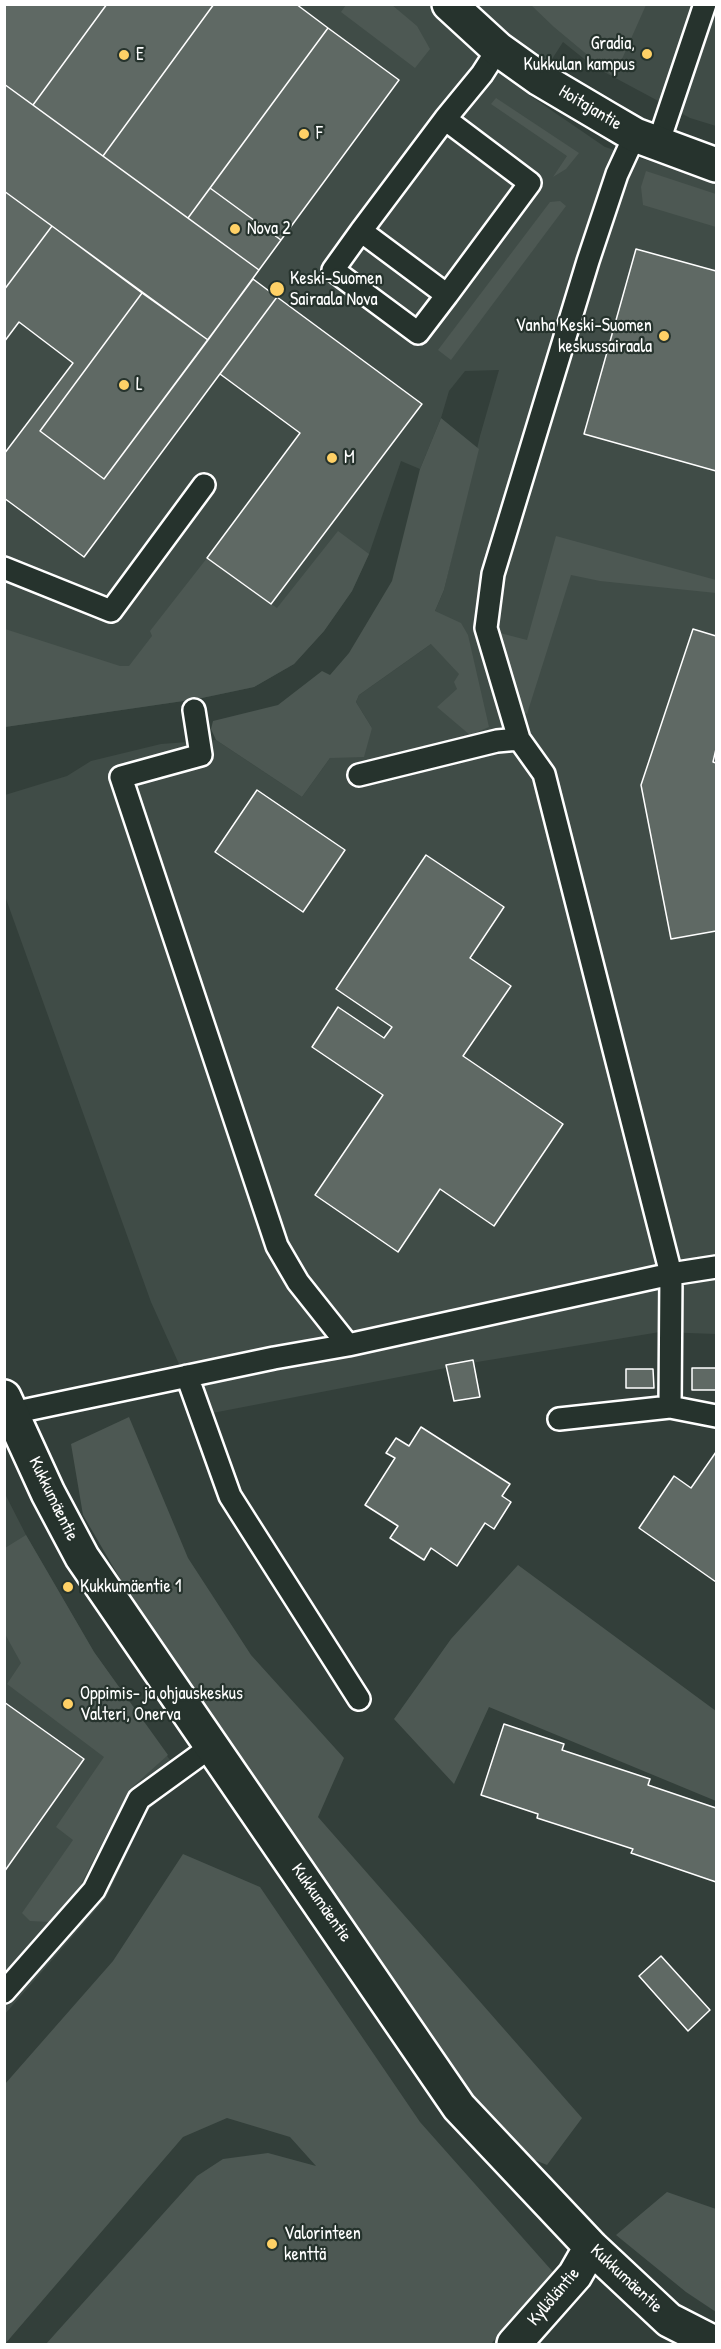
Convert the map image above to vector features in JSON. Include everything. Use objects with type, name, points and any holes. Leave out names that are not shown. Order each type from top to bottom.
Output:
[{"type":"street","name":"Hoitajantie","points":[[449,4],[498,49],[540,79],[646,140],[717,165]]},
{"type":"street","name":"Kukkumäentie","points":[[8,1405],[48,1493],[82,1557],[459,2107],[591,2247],[669,2320],[717,2344]]},
{"type":"street","name":"Kyllöläntie","points":[[514,2344],[575,2275],[591,2247]]},
{"type":"lane","points":[[670,1407],[671,1274],[544,774],[519,739],[486,628],[493,574],[588,261],[617,174],[646,140],[705,4]]},
{"type":"lane","points":[[445,119],[530,183],[418,333],[333,270],[445,119],[482,74],[498,49]]},
{"type":"lane","points":[[362,231],[447,295]]},
{"type":"lane","points":[[4,568],[111,611],[204,485]]},
{"type":"lane","points":[[194,710],[201,755],[121,777],[277,1246],[298,1282],[348,1345]]},
{"type":"lane","points":[[359,775],[498,741],[519,739]]},
{"type":"lane","points":[[8,1405],[188,1376],[348,1345],[671,1274],[717,1268]]},
{"type":"lane","points":[[188,1376],[230,1496],[359,1699]]},
{"type":"lane","points":[[559,1419],[670,1407],[717,1416]]},
{"type":"lane","points":[[4,1992],[94,1890],[139,1799],[212,1746]]},
{"type":"shaded area","points":[[5,5],[716,5],[716,126],[690,118],[593,66],[563,42],[529,95],[605,147],[716,182],[716,1334],[660,1332],[477,1362],[202,1415],[151,1302],[5,896],[5,795],[67,776],[91,761],[161,744],[216,740],[302,797],[330,758],[372,728],[356,702],[359,695],[431,644],[435,611],[444,590],[480,436],[499,370],[465,371],[449,391],[441,418],[420,469],[401,461],[369,554],[352,591],[324,631],[294,664],[254,687],[197,699],[5,727]]},
{"type":"shaded area","points":[[346,5],[392,5],[417,26],[430,49],[415,68],[341,12]]},
{"type":"shaded area","points":[[531,5],[646,5],[614,77]]},
{"type":"shaded area","points":[[496,98],[579,153],[566,169],[553,177],[567,156],[491,104]]},
{"type":"shaded area","points":[[646,171],[716,194],[716,227],[643,205],[641,187]]},
{"type":"shaded area","points":[[560,201],[566,206],[451,360],[438,350],[550,202]]},
{"type":"shaded area","points":[[441,418],[479,449],[444,590],[435,611],[461,623],[468,635],[489,727],[470,735],[437,707],[457,689],[454,682],[459,674],[431,644],[359,695],[356,702],[372,728],[364,757],[330,758],[302,797],[216,740],[211,729],[213,721],[278,705],[322,671],[330,675],[349,653],[392,581],[420,469]]},
{"type":"shaded area","points":[[338,531],[369,554],[352,591],[324,631],[294,664],[254,687],[197,699],[5,727],[5,629],[120,666],[129,666],[152,636],[150,631],[207,558],[277,608]]},
{"type":"shaded area","points":[[556,536],[716,580],[716,593],[600,581],[571,575],[527,714],[523,713],[500,633],[527,640]]},
{"type":"shaded area","points":[[129,1417],[188,1558],[251,1655],[344,1758],[318,1817],[582,2118],[547,2165],[522,2155],[468,2092],[140,1613],[83,1515],[71,1444]]},
{"type":"shaded area","name":"Oppimis- ja ohjauskeskus Valteri, Onerva","points":[[4,1492],[26,1535],[94,1652],[184,1780],[148,1810],[106,1898],[5,2014]]},
{"type":"shaded area","points":[[26,1535],[94,1652],[168,1755],[130,1789],[80,1886],[50,1922],[30,1921],[22,1913],[73,1840],[56,1827],[104,1757],[7,1684],[21,1663],[5,1634],[5,1548]]},
{"type":"shaded area","points":[[518,1565],[716,1711],[716,1801],[489,1707],[454,1784],[394,1719],[451,1639]]},
{"type":"shaded area","points":[[183,1854],[260,1887],[420,2122],[553,2272],[491,2344],[46,2344],[197,2176],[223,2159],[268,2153],[316,2166],[290,2137],[227,2118],[183,2137],[5,2344],[5,2084],[113,1961]]},
{"type":"shaded area","points":[[667,2192],[716,2209],[716,2312],[686,2292],[616,2235]]},
{"type":"building","points":[[4,4],[107,4],[33,105],[4,84]]},
{"type":"building","name":"E","points":[[107,4],[214,4],[103,156],[33,105]]},
{"type":"building","points":[[214,4],[296,4],[328,28],[188,218],[103,156]]},
{"type":"building","name":"F","points":[[328,28],[399,80],[281,240],[210,188]]},
{"type":"building","name":"Keski-Suomen Sairaala Nova","points":[[4,84],[259,270],[208,340],[4,191]]},
{"type":"building","name":"Nova 2","points":[[210,188],[281,240],[259,270],[188,218]]},
{"type":"building","points":[[4,191],[52,226],[4,290]]},
{"type":"building","points":[[52,226],[142,293],[40,431],[104,479],[253,279],[277,297],[84,557],[4,498],[4,454],[73,363],[19,322],[4,342],[4,290]]},
{"type":"building","name":"Vanha Keski-Suomen keskussairaala","points":[[636,249],[716,271],[716,471],[584,434]]},
{"type":"building","name":"L","points":[[142,293],[208,340],[104,479],[40,431]]},
{"type":"building","name":"M","points":[[277,297],[422,404],[271,604],[207,558],[300,433],[220,374]]},
{"type":"building","points":[[693,629],[716,636],[716,749],[713,762],[716,763],[716,931],[671,939],[641,785]]},
{"type":"building","points":[[257,790],[345,850],[303,912],[215,852]]},
{"type":"building","points":[[426,855],[504,907],[470,958],[511,986],[463,1056],[563,1124],[494,1226],[440,1189],[398,1252],[315,1195],[383,1095],[312,1047],[338,1007],[384,1038],[392,1027],[336,989]]},
{"type":"building","points":[[473,1360],[480,1397],[454,1401],[446,1365]]},
{"type":"building","points":[[692,1368],[716,1368],[716,1390],[692,1390]]},
{"type":"building","points":[[626,1369],[653,1369],[654,1388],[626,1388]]},
{"type":"building","points":[[421,1427],[510,1484],[502,1496],[511,1502],[494,1529],[485,1523],[457,1566],[431,1548],[424,1560],[390,1538],[398,1526],[365,1505],[395,1458],[386,1453],[396,1438],[409,1446]]},
{"type":"building","points":[[716,1452],[716,1582],[639,1528],[674,1476],[691,1488]]},
{"type":"building","points":[[4,1702],[84,1759],[4,1872]]},
{"type":"building","points":[[504,1724],[564,1744],[562,1750],[650,1779],[648,1785],[716,1808],[716,1882],[631,1853],[633,1849],[537,1818],[538,1814],[481,1795]]},
{"type":"building","points":[[661,1956],[710,2010],[688,2031],[639,1976]]},
{"type":"place","name":"Gradia, Kukkulan kampus","points":[[647,54]]},
{"type":"place","name":"E","points":[[124,55]]},
{"type":"place","name":"F","points":[[304,134]]},
{"type":"place","name":"Nova 2","points":[[235,229]]},
{"type":"place","name":"Keski-Suomen Sairaala Nova","points":[[277,289]]},
{"type":"place","name":"Vanha Keski-Suomen keskussairaala","points":[[664,336]]},
{"type":"place","name":"L","points":[[124,385]]},
{"type":"place","name":"M","points":[[332,458]]},
{"type":"place","name":"Kukkumäentie 1","points":[[68,1587]]},
{"type":"place","name":"Oppimis- ja ohjauskeskus Valteri, Onerva","points":[[68,1704]]},
{"type":"place","name":"Valorinteen kenttä","points":[[272,2244]]}]
